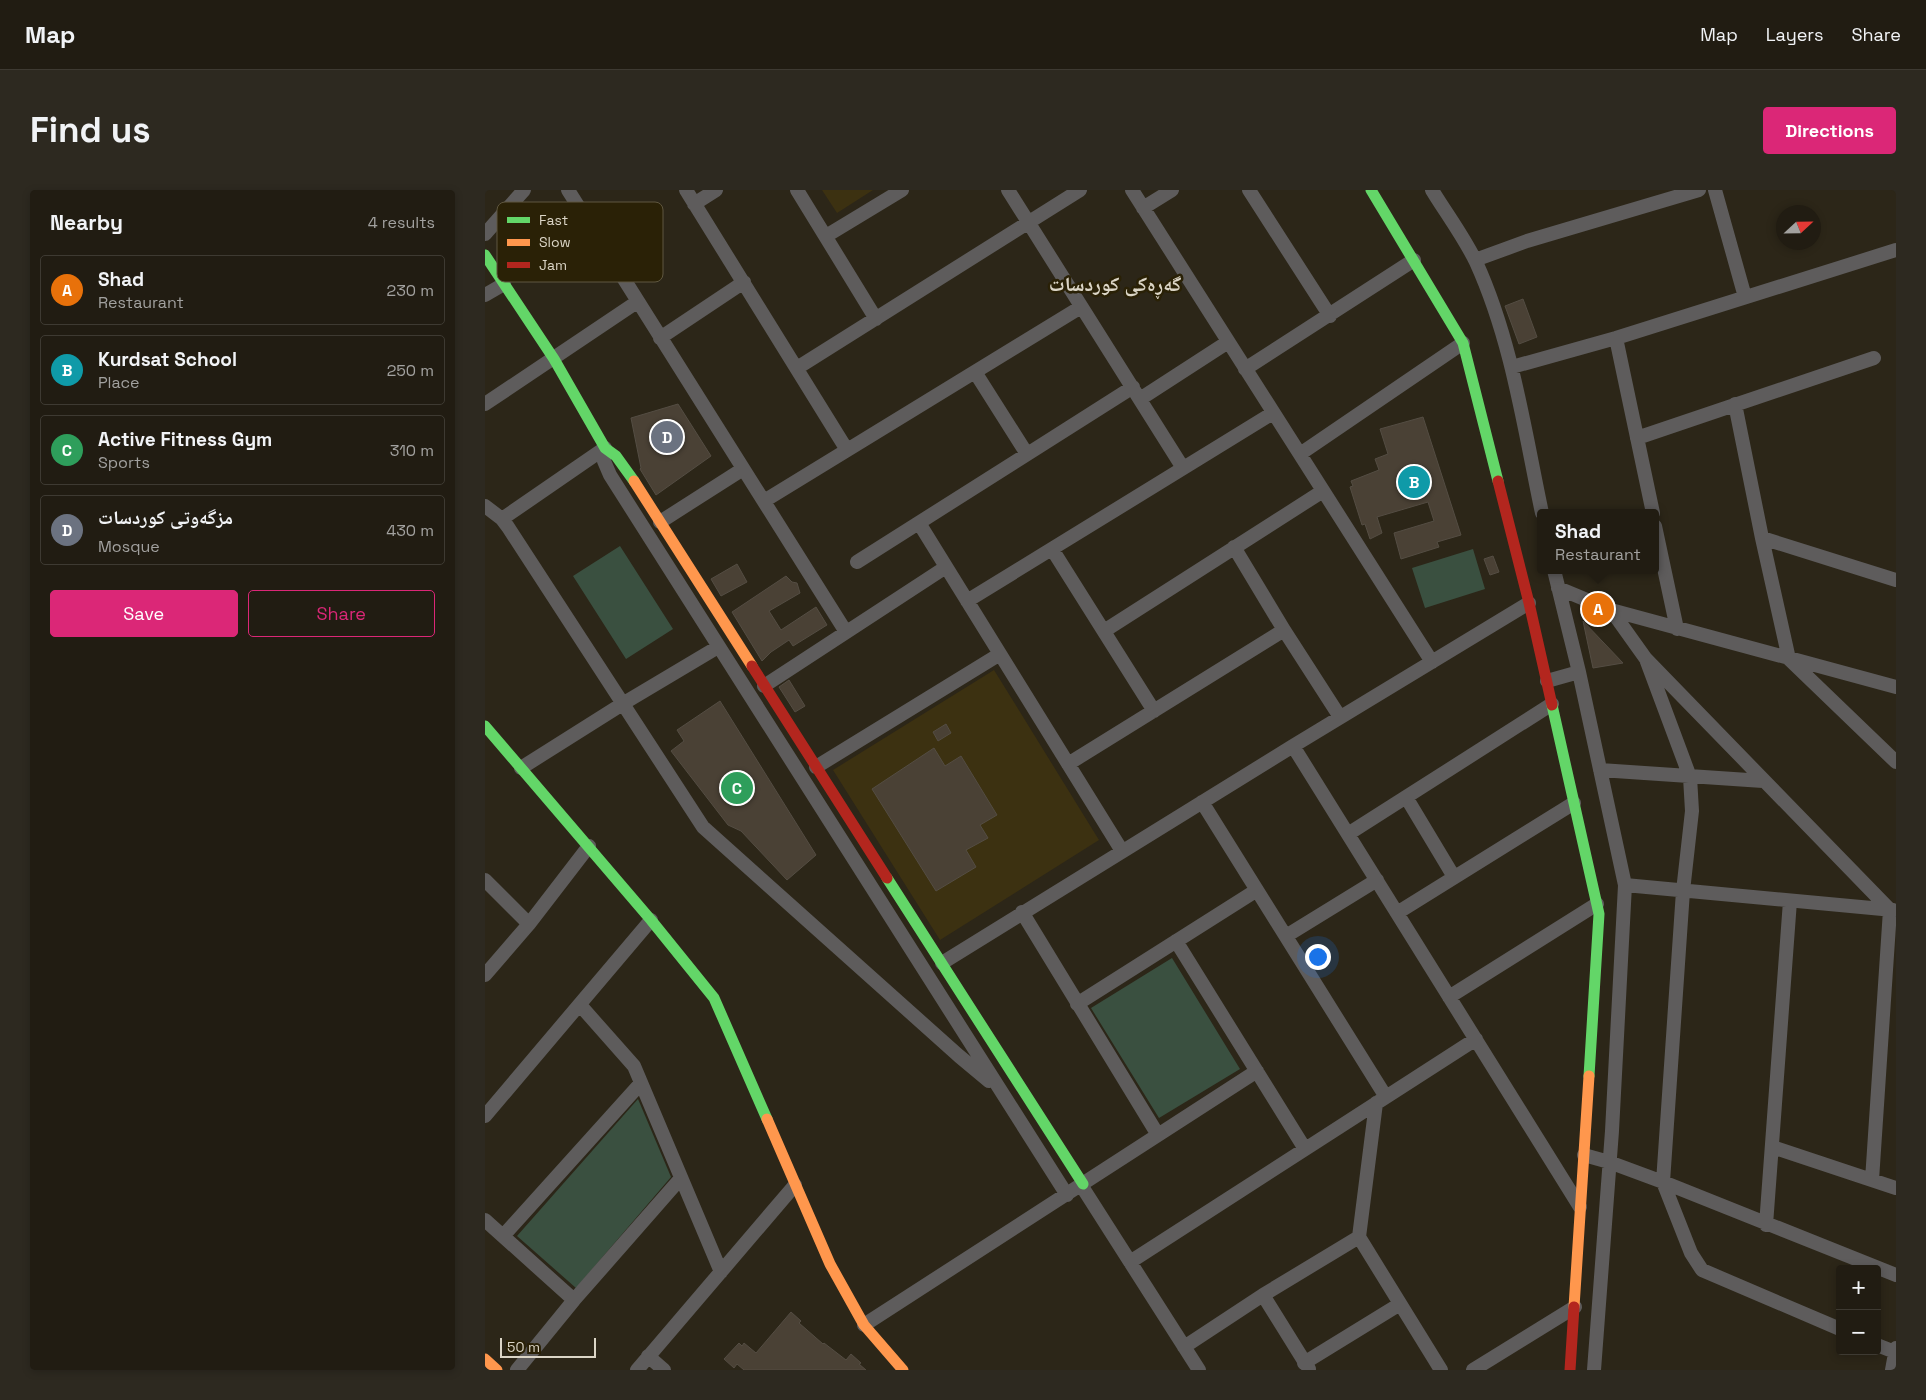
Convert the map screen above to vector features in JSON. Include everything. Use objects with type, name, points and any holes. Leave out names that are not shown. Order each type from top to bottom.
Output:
[{"type":"street","points":[[513,202],[524,190]]},
{"type":"street","points":[[568,190],[575,202]]},
{"type":"street","points":[[686,190],[847,450]]},
{"type":"street","points":[[694,204],[716,190]]},
{"type":"street","points":[[797,190],[876,319]]},
{"type":"street","points":[[826,236],[902,190]]},
{"type":"street","points":[[1008,190],[1183,468]]},
{"type":"street","points":[[797,368],[1080,190]]},
{"type":"street","points":[[1132,190],[1432,662]]},
{"type":"street","points":[[1143,208],[1172,190]]},
{"type":"street","points":[[1249,190],[1330,316]]},
{"type":"street","points":[[1371,190],[1463,343],[1529,604],[1599,914],[1570,1370]]},
{"type":"street","points":[[1432,190],[1475,260],[1496,314],[1512,367],[1541,509]]},
{"type":"street","points":[[1475,260],[1527,241],[1699,190]]},
{"type":"street","points":[[1715,190],[1745,298]]},
{"type":"street","points":[[485,234],[497,220]]},
{"type":"street","points":[[1512,367],[1616,338],[1896,250]]},
{"type":"street","points":[[485,255],[497,273]]},
{"type":"street","points":[[1245,369],[1330,316],[1414,260]]},
{"type":"street","points":[[625,282],[847,632]]},
{"type":"street","points":[[660,338],[743,282]]},
{"type":"street","points":[[485,294],[504,284],[554,359],[605,448],[621,462],[660,522],[1199,1370]]},
{"type":"street","points":[[485,404],[637,302]]},
{"type":"street","points":[[764,501],[1081,307]]},
{"type":"street","points":[[1616,338],[1652,509]]},
{"type":"street","points":[[857,562],[1027,454],[1228,342]]},
{"type":"street","points":[[1299,454],[1463,343]]},
{"type":"street","points":[[1637,438],[1874,358]]},
{"type":"street","points":[[975,372],[1027,454]]},
{"type":"street","points":[[1735,404],[1789,659],[1896,762]]},
{"type":"street","points":[[967,601],[1273,412]]},
{"type":"street","points":[[502,519],[605,448]]},
{"type":"street","points":[[605,448],[604,461],[610,475],[1067,1195]]},
{"type":"street","points":[[660,522],[743,469]]},
{"type":"street","points":[[1103,631],[1323,490]]},
{"type":"street","points":[[485,506],[502,519],[624,703],[703,827],[959,1056],[999,1088]]},
{"type":"street","points":[[919,523],[1122,851]]},
{"type":"street","points":[[1762,538],[1896,580]]},
{"type":"street","points":[[1659,545],[1677,629]]},
{"type":"street","points":[[1234,548],[1284,630],[1341,717]]},
{"type":"street","points":[[1052,549],[1154,711]]},
{"type":"street","points":[[764,686],[946,567]]},
{"type":"street","points":[[1555,574],[1579,672],[1625,885],[1609,1162],[1594,1370]]},
{"type":"street","points":[[1557,588],[1611,610],[1896,687]]},
{"type":"street","points":[[942,963],[1293,746],[1529,604]]},
{"type":"street","points":[[1611,610],[1646,659],[1763,781],[1893,910],[1872,1180]]},
{"type":"street","points":[[1068,764],[1284,630]]},
{"type":"street","points":[[521,768],[718,647]]},
{"type":"street","points":[[817,767],[1000,654]]},
{"type":"street","points":[[1646,659],[1690,778],[1693,811],[1683,891],[1663,1182],[1691,1253],[1701,1270],[1836,1327]]},
{"type":"street","points":[[1547,681],[1579,672]]},
{"type":"street","points":[[1348,834],[1551,704]]},
{"type":"street","points":[[485,726],[589,846],[714,998],[830,1264],[864,1325],[903,1370]]},
{"type":"street","points":[[1293,746],[1580,1206]]},
{"type":"street","points":[[1600,770],[1690,778],[1763,781]]},
{"type":"street","points":[[1406,797],[1454,878]]},
{"type":"street","points":[[1202,802],[1286,936],[1381,1100],[1359,1237],[1441,1370]]},
{"type":"street","points":[[1397,913],[1574,803]]},
{"type":"street","points":[[485,975],[529,924],[589,846]]},
{"type":"street","points":[[485,880],[529,924]]},
{"type":"street","points":[[1286,936],[1377,880]]},
{"type":"street","points":[[1625,885],[1893,910]]},
{"type":"street","points":[[1077,1004],[1257,890]]},
{"type":"street","points":[[1766,1225],[1790,901]]},
{"type":"street","points":[[1449,997],[1597,904]]},
{"type":"street","points":[[1022,912],[1158,1135]]},
{"type":"street","points":[[486,1114],[651,920]]},
{"type":"street","points":[[1175,941],[1305,1149]]},
{"type":"street","points":[[580,1005],[634,1066],[721,1272]]},
{"type":"street","points":[[1130,1262],[1476,1039]]},
{"type":"street","points":[[864,1325],[1257,1071]]},
{"type":"street","points":[[503,1236],[641,1083]]},
{"type":"street","points":[[1772,1147],[1896,1188]]},
{"type":"street","points":[[1583,1154],[1663,1182],[1766,1225],[1896,1275]]},
{"type":"street","points":[[517,1370],[574,1300],[681,1178]]},
{"type":"street","points":[[637,1370],[795,1184]]},
{"type":"street","points":[[485,1220],[574,1300]]},
{"type":"street","points":[[1184,1346],[1263,1295],[1359,1237]]},
{"type":"street","points":[[1263,1295],[1307,1366],[1400,1304]]},
{"type":"street","points":[[1473,1370],[1575,1307]]},
{"type":"street","points":[[1881,1346],[1895,1350],[1892,1370]]},
{"type":"street","points":[[649,1356],[664,1370]]},
{"type":"street","points":[[485,1359],[497,1370]]},
{"type":"shaded area","points":[[822,190],[873,190],[837,213]]},
{"type":"shaded area","points":[[994,670],[1099,840],[940,940],[833,770]]},
{"type":"green space","points":[[620,546],[673,629],[626,659],[573,576]]},
{"type":"green space","points":[[1473,549],[1485,589],[1425,608],[1412,568]]},
{"type":"green space","points":[[1172,958],[1240,1069],[1159,1118],[1091,1008]]},
{"type":"green space","points":[[638,1099],[671,1177],[576,1288],[517,1236]]},
{"type":"building","points":[[1523,299],[1537,337],[1519,344],[1505,306]]},
{"type":"building","points":[[678,404],[711,456],[656,495],[640,469],[631,418]]},
{"type":"building","points":[[1423,417],[1461,535],[1437,542],[1439,547],[1401,559],[1394,533],[1434,521],[1428,502],[1377,517],[1382,533],[1370,539],[1365,524],[1362,525],[1350,487],[1353,486],[1351,481],[1379,470],[1375,459],[1388,454],[1380,429]]},
{"type":"building","points":[[1493,556],[1499,572],[1490,575],[1484,559]]},
{"type":"building","points":[[737,564],[747,582],[721,596],[711,579]]},
{"type":"building","points":[[786,576],[792,582],[797,583],[800,593],[769,611],[781,630],[816,607],[827,625],[793,646],[789,640],[771,652],[762,661],[732,612]]},
{"type":"building","points":[[1583,621],[1623,663],[1593,668]]},
{"type":"building","points":[[789,680],[805,706],[795,712],[779,687]]},
{"type":"building","points":[[720,701],[816,855],[787,880],[741,831],[728,825],[671,751],[684,741],[677,730]]},
{"type":"building","points":[[946,724],[951,733],[938,741],[933,732]]},
{"type":"building","points":[[934,748],[945,766],[961,756],[997,815],[980,825],[988,838],[966,850],[976,867],[936,891],[872,789]]},
{"type":"building","points":[[791,1312],[801,1321],[799,1323],[823,1344],[846,1360],[851,1354],[866,1370],[744,1370],[737,1364],[734,1368],[724,1359],[739,1343],[742,1346],[744,1343],[756,1353]]},
{"type":"traffic: fast","points":[[1371,190],[1463,343],[1498,481]]},
{"type":"traffic: fast","points":[[485,255],[497,273]]},
{"type":"traffic: fast","points":[[503,282],[554,359],[605,448],[616,456],[634,481]]},
{"type":"traffic: fast","points":[[1552,705],[1599,914],[1589,1076]]},
{"type":"traffic: fast","points":[[485,726],[651,920],[714,998],[767,1119]]},
{"type":"traffic: fast","points":[[887,878],[1083,1184]]},
{"type":"traffic: slow","points":[[634,481],[752,666]]},
{"type":"traffic: slow","points":[[1574,1307],[1589,1076]]},
{"type":"traffic: slow","points":[[767,1119],[830,1264],[864,1325],[903,1370]]},
{"type":"traffic: slow","points":[[485,1359],[497,1370]]},
{"type":"traffic: jam","points":[[1498,481],[1529,603],[1552,705]]},
{"type":"traffic: jam","points":[[752,666],[887,878]]},
{"type":"traffic: jam","points":[[1570,1370],[1574,1307]]},
{"type":"place","name":"مزگەوتی كوردسات","points":[[667,437]]},
{"type":"place","name":"Kurdsat School","points":[[1414,482]]},
{"type":"place","name":"Shad","points":[[1598,609]]},
{"type":"place","name":"Active Fitness Gym","points":[[737,788]]},
{"type":"district","name":"گەڕەکی کوردسات","points":[[1115,284]]}]
